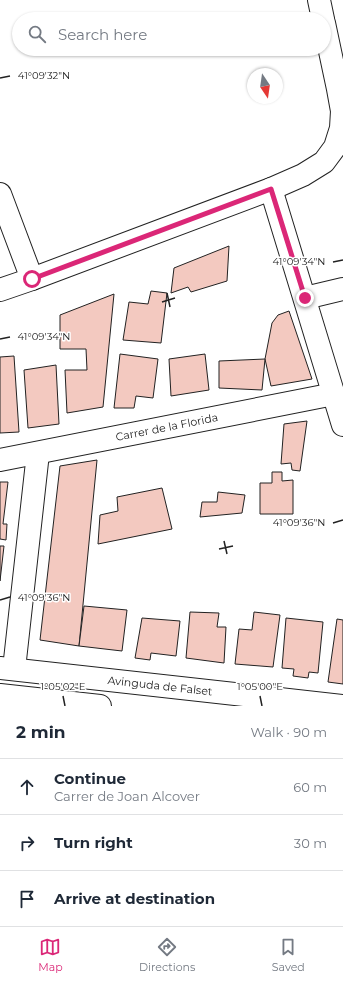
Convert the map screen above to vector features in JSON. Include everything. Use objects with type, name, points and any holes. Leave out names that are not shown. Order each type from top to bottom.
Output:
[{"type":"street","points":[[319,0],[322,12]]},
{"type":"street","points":[[0,290],[271,189],[303,175],[324,162],[335,147],[341,128],[342,111],[331,56]]},
{"type":"street","points":[[271,189],[343,425]]},
{"type":"street","points":[[0,194],[32,279]]},
{"type":"street","points":[[305,298],[343,289]]},
{"type":"street","name":"Carrer de la Florida","points":[[0,460],[334,394]]},
{"type":"street","points":[[7,669],[38,452]]},
{"type":"street","name":"Avinguda de Falset","points":[[7,669],[343,706]]},
{"type":"street","points":[[8,699],[100,706]]},
{"type":"building","points":[[229,246],[227,281],[191,292],[188,287],[171,293],[174,268]]},
{"type":"building","points":[[151,291],[167,293],[161,343],[123,340],[129,302],[148,304]]},
{"type":"building","points":[[114,294],[103,407],[67,413],[65,370],[87,370],[86,349],[60,349],[60,315]]},
{"type":"building","points":[[289,311],[312,379],[271,386],[265,359],[272,323],[278,315]]},
{"type":"building","points":[[120,354],[158,359],[153,398],[136,396],[134,408],[114,408]]},
{"type":"building","points":[[205,354],[209,390],[171,396],[169,359]]},
{"type":"building","points":[[14,356],[19,432],[0,433],[0,357]]},
{"type":"building","points":[[265,359],[262,390],[219,388],[219,361]]},
{"type":"building","points":[[56,365],[59,424],[28,428],[24,370]]},
{"type":"building","points":[[307,421],[300,471],[292,470],[291,463],[281,464],[284,424]]},
{"type":"building","points":[[97,460],[79,646],[40,640],[60,466]]},
{"type":"building","points":[[272,472],[282,472],[282,481],[293,480],[293,514],[260,514],[260,483],[272,483]]},
{"type":"building","points":[[0,482],[8,482],[3,524],[7,524],[6,540],[0,539]]},
{"type":"building","points":[[162,488],[172,529],[98,544],[100,515],[118,511],[117,497]]},
{"type":"building","points":[[218,492],[245,495],[242,513],[200,517],[202,502],[217,502]]},
{"type":"building","points":[[0,546],[4,546],[0,581]]},
{"type":"building","points":[[84,606],[127,610],[122,651],[79,646]]},
{"type":"building","points":[[190,612],[219,613],[217,627],[226,627],[224,663],[186,658]]},
{"type":"building","points":[[254,612],[280,615],[273,667],[235,664],[239,629],[252,630]]},
{"type":"building","points":[[142,618],[180,621],[176,656],[151,653],[150,660],[135,658]]},
{"type":"building","points":[[286,618],[323,622],[318,673],[309,672],[308,678],[293,676],[294,669],[282,668]]},
{"type":"building","points":[[337,619],[343,620],[343,684],[328,682]]},
{"type":"route","points":[[32,279],[271,189],[305,298]]}]
